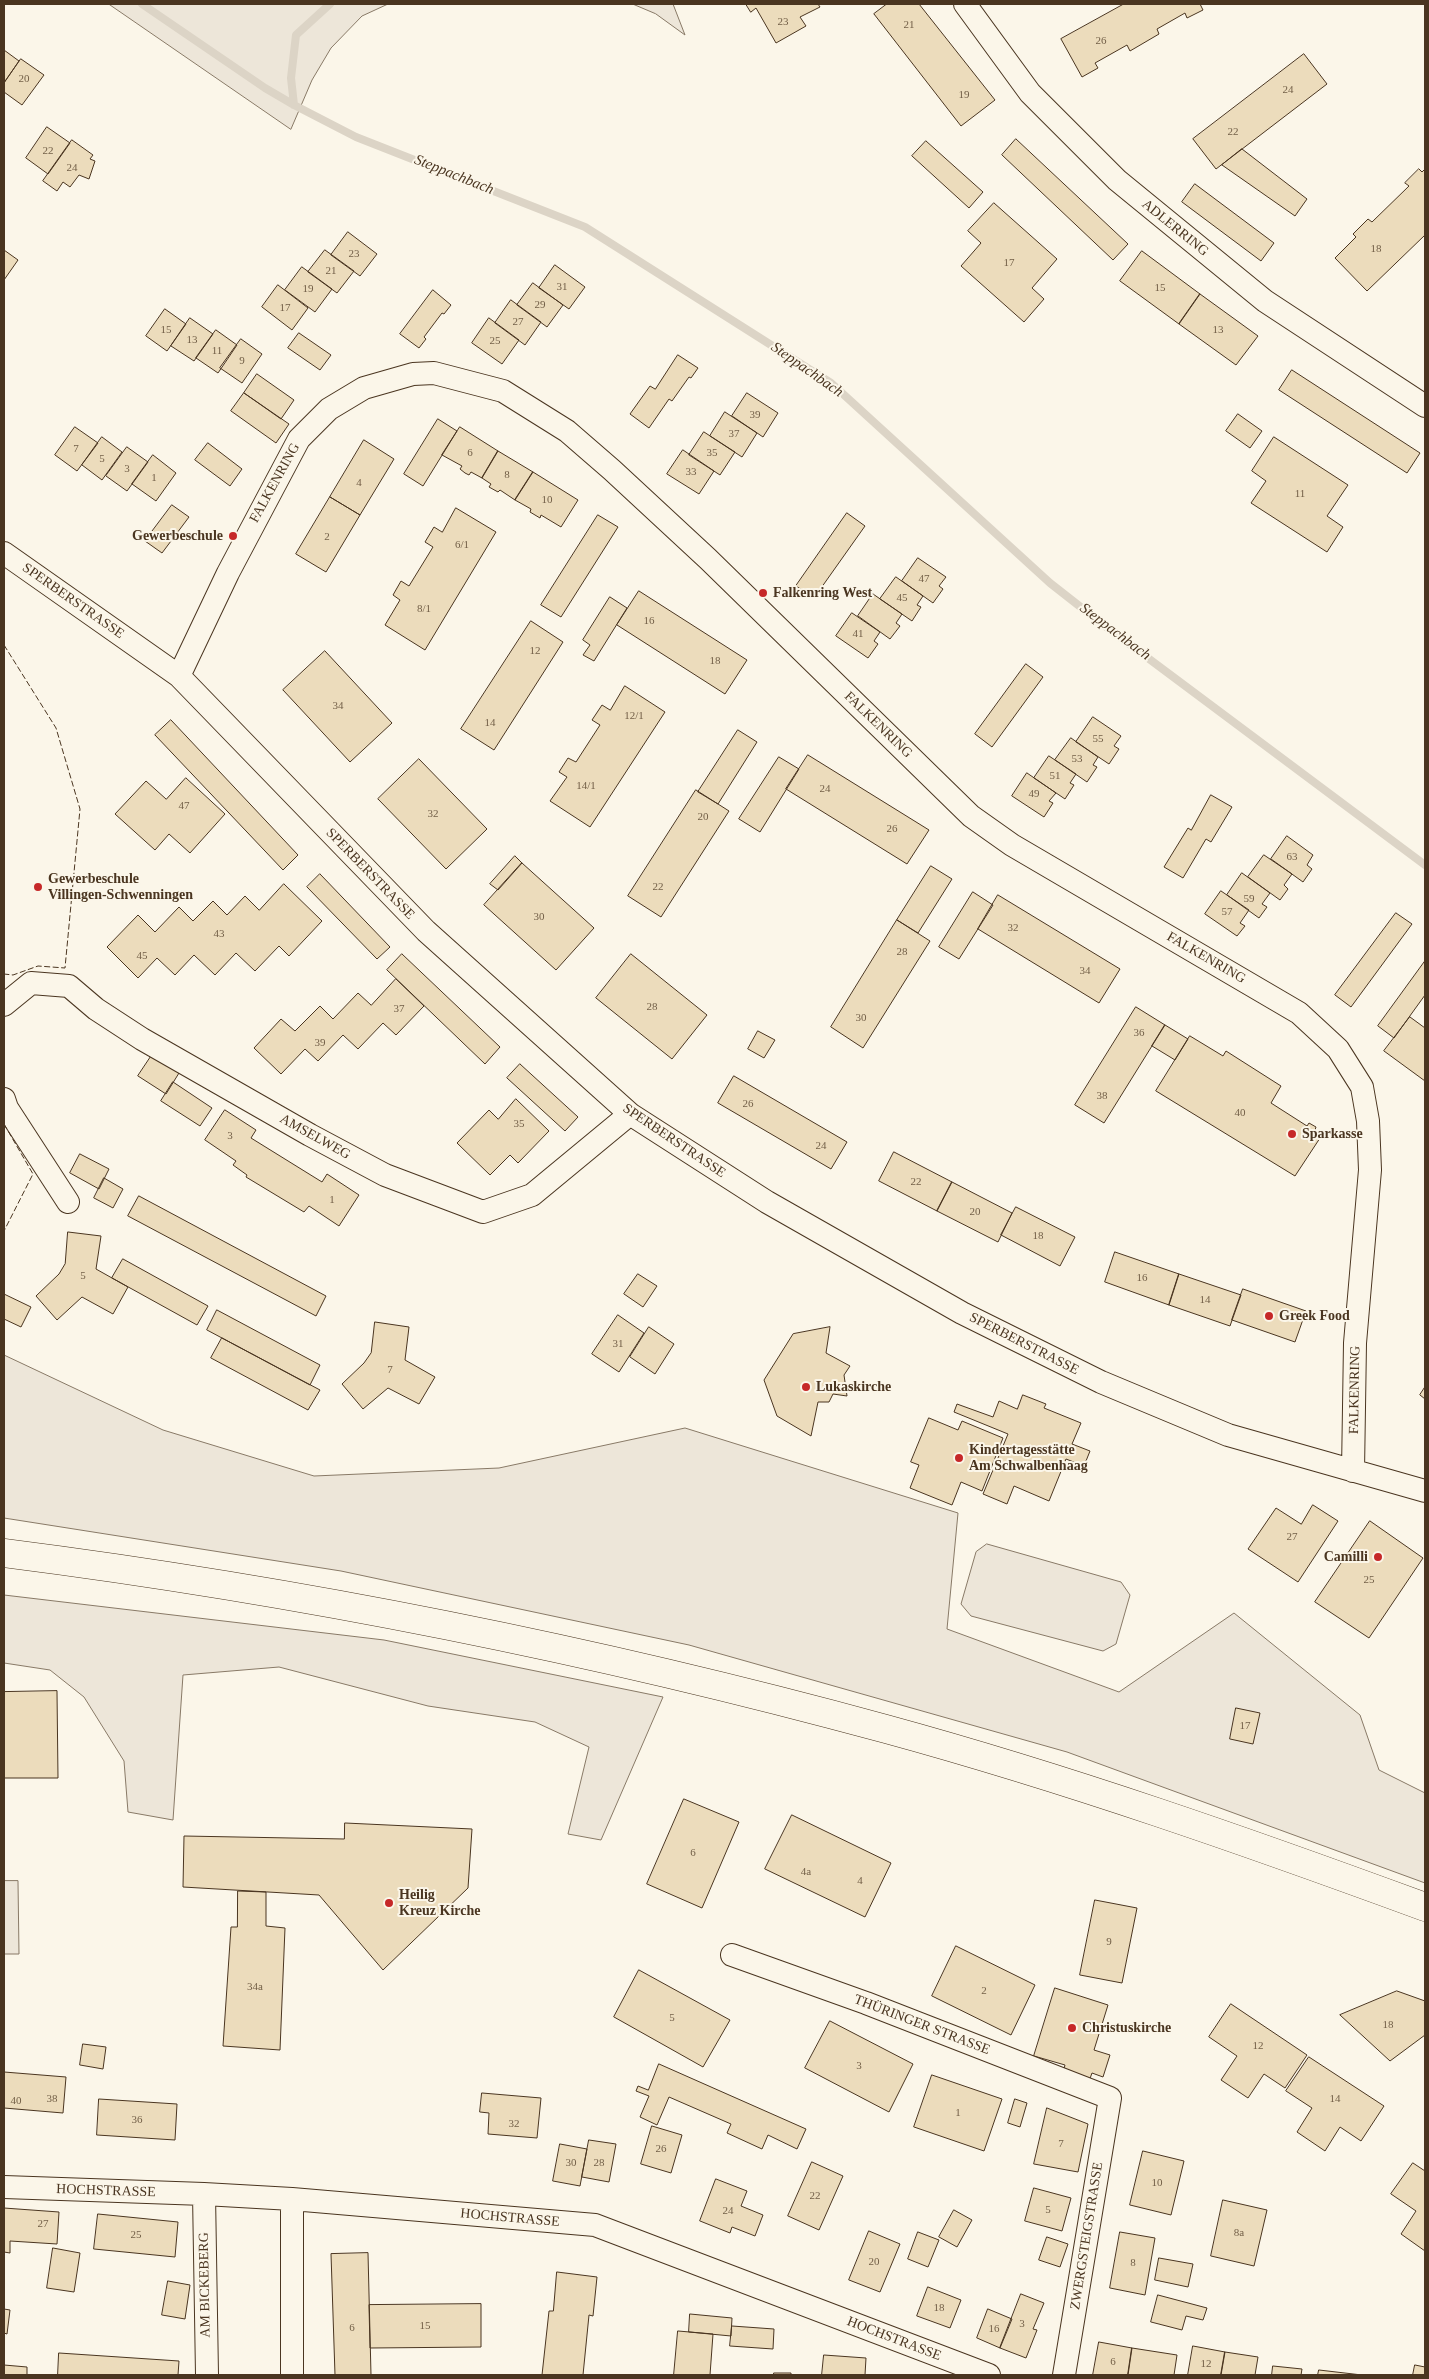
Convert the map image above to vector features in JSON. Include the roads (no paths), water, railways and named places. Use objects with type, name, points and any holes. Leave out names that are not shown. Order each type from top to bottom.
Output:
[{"type":"main road","points":[[4,1553],[220,1583],[360,1608],[610,1659],[749,1693],[889,1730],[1036,1774],[1283,1855],[1425,1908]]},
{"type":"street","name":"ADLERRING","points":[[965,4],[1030,92],[1117,180],[1265,301],[1425,406]]},
{"type":"street","name":"FALKENRING","points":[[179,676],[228,573],[299,439],[329,409],[364,388],[413,374],[434,373],[503,391],[567,431],[618,475],[708,559],[971,816],[1012,845],[1300,1013],[1338,1049],[1362,1087],[1368,1120],[1370,1170],[1355,1343],[1353,1471]]},
{"type":"street","name":"SPERBERSTRASSE","points":[[4,553],[179,676],[426,931],[630,1114],[775,1207],[962,1313],[1084,1374],[1228,1435],[1425,1492]]},
{"type":"street","name":"AMSELWEG","points":[[4,1005],[31,983],[69,986],[96,1009],[142,1039],[310,1135],[386,1175],[483,1212],[532,1195],[630,1114]]},
{"type":"street","points":[[4,1099],[7,1108],[68,1202]]},
{"type":"street","name":"THÜRINGER STRASSE","points":[[732,1955],[866,2003],[1110,2098]]},
{"type":"street","name":"ZWERGSTEIGSTRASSE","points":[[1064,2375],[1110,2098]]},
{"type":"street","name":"HOCHSTRASSE","points":[[4,2187],[292,2199],[595,2225],[989,2375]]},
{"type":"street","name":"AM BICKEBERG","points":[[204,2194],[207,2375]]},
{"type":"street","points":[[292,2199],[292,2375]]},
{"type":"waterway","name":"Steppachbach","points":[[142,4],[265,88],[356,137],[585,227],[831,383],[1050,583],[1425,865]]},
{"type":"waterway","points":[[294,105],[291,78],[296,35],[330,4]]},
{"type":"place","name":"Gewerbeschule","points":[[233,536]]},
{"type":"place","name":"Falkenring West","points":[[763,593]]},
{"type":"place","name":"Gewerbeschule Villingen-Schwenningen","points":[[38,887]]},
{"type":"place","name":"Sparkasse","points":[[1292,1134]]},
{"type":"place","name":"Greek Food","points":[[1269,1316]]},
{"type":"place","name":"Lukaskirche","points":[[806,1387]]},
{"type":"place","name":"Kindertagesstätte Am Schwalbenhaag","points":[[959,1458]]},
{"type":"place","name":"Camilli","points":[[1378,1557]]},
{"type":"place","name":"Heilig Kreuz Kirche","points":[[389,1903]]},
{"type":"place","name":"Christuskirche","points":[[1072,2028]]}]
